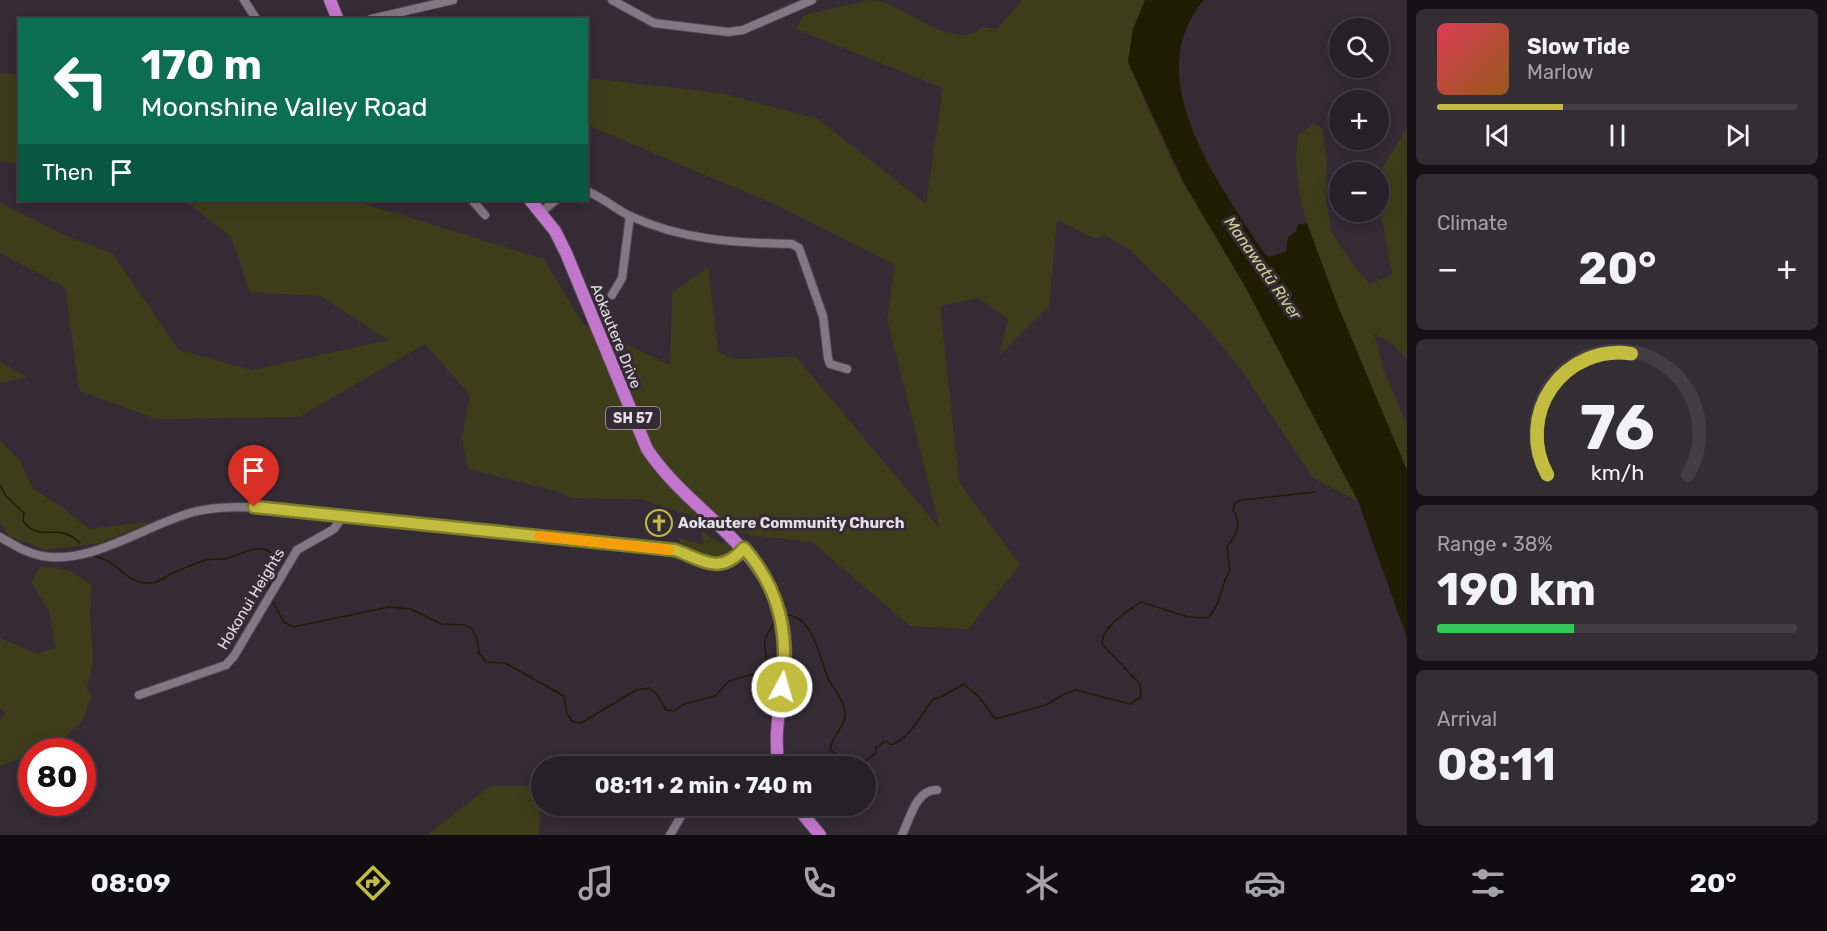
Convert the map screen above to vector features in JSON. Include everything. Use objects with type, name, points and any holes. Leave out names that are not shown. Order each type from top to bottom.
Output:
[{"type":"highway","points":[[330,0],[337,18]]},
{"type":"highway","name":"Aokautere Drive","points":[[531,201],[541,212],[566,253],[647,448],[657,463],[703,511],[744,548],[764,574],[780,608],[786,655],[776,737],[778,756]]},
{"type":"highway","points":[[804,816],[820,835]]},
{"type":"street","points":[[244,0],[255,18]]},
{"type":"street","points":[[374,18],[453,0]]},
{"type":"street","points":[[614,0],[654,23],[728,32],[743,30],[812,0]]},
{"type":"street","points":[[588,192],[598,195],[630,216],[688,235],[723,242],[792,244],[799,248],[823,316],[830,364],[847,369]]},
{"type":"street","points":[[473,201],[485,215]]},
{"type":"street","points":[[541,212],[555,201]]},
{"type":"street","points":[[612,295],[622,278],[630,216]]},
{"type":"street","points":[[0,537],[29,553],[65,556],[99,548],[191,513],[224,507],[254,507],[675,550],[716,566],[726,564],[744,548]]},
{"type":"street","name":"Hokonui Heights","points":[[139,695],[226,665],[234,656],[297,550],[334,529],[343,516]]},
{"type":"street","points":[[902,835],[921,795],[928,790],[937,790]]},
{"type":"street","points":[[670,835],[681,816]]},
{"type":"shaded area","points":[[870,0],[898,9],[942,31],[970,34],[983,27],[997,29],[1022,0],[1145,0],[1133,29],[1128,62],[1145,102],[1176,170],[1246,288],[1358,501],[1313,478],[1240,368],[1197,316],[1130,250],[1105,235],[1094,238],[1057,220],[1049,305],[999,356],[1008,319],[978,298],[940,306],[959,482],[1020,565],[968,629],[910,626],[812,542],[749,535],[640,499],[571,498],[556,491],[468,469],[462,438],[470,395],[425,344],[299,417],[157,419],[79,391],[65,287],[0,253],[0,203],[66,236],[112,253],[179,350],[252,370],[388,340],[321,296],[250,292],[231,237],[187,202],[182,201],[355,201],[544,259],[582,323],[670,365],[672,293],[708,267],[718,352],[733,359],[796,357],[940,529],[887,319],[895,265],[774,204],[588,125],[588,78],[721,93],[818,119],[926,204],[943,88],[796,29],[804,15]]},
{"type":"shaded area","points":[[0,73],[18,75],[18,165],[0,161]]},
{"type":"shaded area","points":[[1314,123],[1322,129],[1327,162],[1326,198],[1331,231],[1355,268],[1370,284],[1392,275],[1383,222],[1389,222],[1389,162],[1386,162],[1407,128],[1407,359],[1394,345],[1374,333],[1384,371],[1407,425],[1407,470],[1312,241],[1299,186],[1296,160],[1298,135]]},
{"type":"shaded area","points":[[0,362],[27,377],[0,383]]},
{"type":"shaded area","points":[[0,441],[20,461],[33,489],[59,505],[89,529],[154,521],[99,543],[46,550],[9,536],[0,523]]},
{"type":"shaded area","points":[[701,531],[721,544],[727,540],[732,551],[731,557],[714,562],[682,549],[679,538],[704,545]]},
{"type":"shaded area","points":[[41,566],[70,571],[92,585],[90,612],[93,661],[87,688],[91,696],[83,720],[64,738],[18,738],[18,759],[0,766],[0,720],[5,713],[0,708],[0,638],[37,654],[56,647],[49,611],[31,582]]},
{"type":"shaded area","points":[[490,786],[531,786],[531,816],[540,816],[539,835],[427,835]]},
{"type":"water","name":"Manawatū River","points":[[1145,0],[1204,0],[1186,30],[1179,63],[1182,96],[1193,130],[1208,164],[1264,253],[1269,257],[1286,251],[1288,237],[1296,231],[1298,225],[1307,223],[1337,304],[1407,470],[1407,638],[1358,501],[1246,288],[1185,185],[1128,62],[1133,29]]},
{"type":"waterway","points":[[0,485],[6,496],[24,513],[23,521],[29,528],[64,534],[80,543]]},
{"type":"waterway","points":[[785,615],[795,617],[809,630],[829,680],[842,702],[845,717],[830,750],[851,764],[864,762],[876,753],[876,748],[885,741],[891,745],[898,742],[915,725],[933,699],[964,684],[980,698],[995,719],[1046,705],[1076,690],[1130,704],[1141,697],[1140,684],[1102,644],[1110,626],[1141,602],[1188,617],[1207,618],[1218,602],[1230,570],[1227,546],[1238,524],[1233,510],[1235,503],[1242,500],[1315,492]]},
{"type":"waterway","points":[[95,556],[109,562],[136,581],[151,583],[206,560],[225,559],[250,550],[263,549],[274,557],[277,566],[267,592]]},
{"type":"waterway","points":[[272,601],[284,622],[293,627],[389,607],[411,609],[441,624],[466,625],[472,629],[477,638],[479,653],[486,662],[505,663],[564,696],[567,714],[573,722],[581,723],[636,690],[649,688],[656,693],[666,710],[674,711],[684,704],[715,696],[729,681],[757,673],[767,664],[765,641],[776,620]]},
{"type":"slow traffic","points":[[539,536],[669,550]]},
{"type":"place","name":"Aokautere Community Church","points":[[659,523]]},
{"type":"route","points":[[254,507],[645,546],[667,551],[675,550],[716,566],[726,564],[744,548],[764,574],[780,608],[786,655],[782,687]]}]
